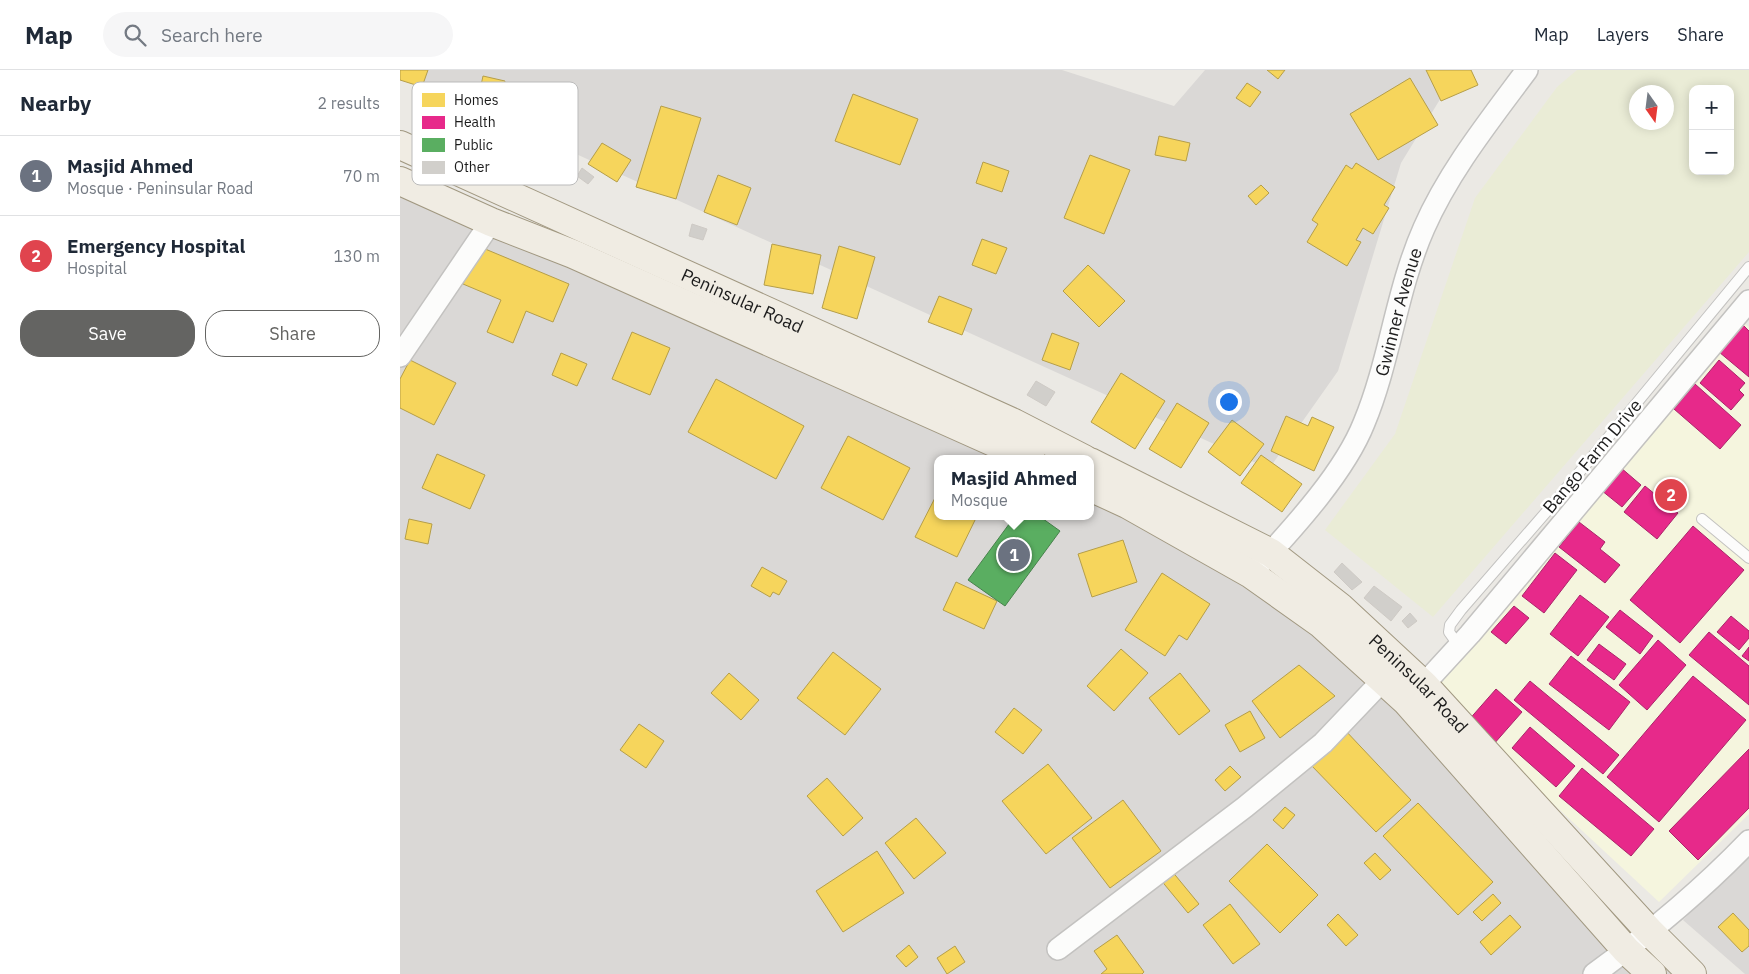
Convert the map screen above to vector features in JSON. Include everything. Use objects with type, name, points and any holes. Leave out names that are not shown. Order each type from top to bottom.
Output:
[{"type":"main road","name":"Peninsular Road","points":[[400,145],[412,150]]},
{"type":"main road","name":"Peninsular Road","points":[[400,181],[491,222],[573,254],[1022,455]]},
{"type":"main road","name":"Peninsular Road","points":[[488,185],[1014,424],[1076,455]]},
{"type":"main road","name":"Peninsular Road","points":[[1094,464],[1271,553],[1340,607],[1415,694],[1626,950],[1652,974]]},
{"type":"main road","name":"Peninsular Road","points":[[1094,489],[1127,504],[1251,574],[1320,623],[1383,680],[1415,694],[1692,974]]},
{"type":"street","name":"Gwinner Avenue","points":[[1251,574],[1271,553],[1341,464],[1364,425],[1395,316],[1424,229],[1454,174],[1527,70]]},
{"type":"street","points":[[400,356],[491,222]]},
{"type":"street","points":[[1415,694],[1459,646],[1748,304]]},
{"type":"street","points":[[1058,949],[1245,806],[1323,743],[1383,680]]},
{"type":"street","points":[[1594,974],[1650,932],[1731,860],[1749,840]]},
{"type":"lane","name":"Bango Farm Drive","points":[[1459,646],[1448,632],[1450,625],[1461,610],[1554,503],[1749,267]]},
{"type":"lane","points":[[1702,519],[1749,558]]},
{"type":"shaded area","points":[[400,70],[1062,70],[1174,106],[1205,70],[1458,70],[1401,163],[1338,371],[1269,469],[578,155],[578,82],[418,82],[400,74]]},
{"type":"shaded area","points":[[1577,70],[1749,70],[1749,252],[1433,617],[1325,530],[1395,434],[1475,198],[1557,87]]},
{"type":"shaded area","points":[[400,188],[1051,455],[934,455],[934,520],[1094,520],[1094,474],[1319,615],[1685,974],[400,974]]},
{"type":"shaded area","points":[[1740,319],[1749,327],[1749,814],[1659,902],[1466,723],[1439,685],[1447,670]]},
{"type":"shaded area","points":[[1749,853],[1749,974],[1745,974],[1683,920]]},
{"type":"building: Homes","points":[[400,70],[428,70],[424,82],[412,82],[412,84],[400,80]]},
{"type":"building: Homes","points":[[1267,70],[1285,70],[1278,79]]},
{"type":"building: Homes","points":[[1426,70],[1471,70],[1478,85],[1441,101]]},
{"type":"building: Homes","points":[[483,76],[505,81],[505,82],[482,82]]},
{"type":"building: Homes","points":[[1410,78],[1438,125],[1378,160],[1350,114]]},
{"type":"building: Homes","points":[[1247,83],[1261,92],[1250,107],[1236,98]]},
{"type":"building: Homes","points":[[853,94],[918,119],[900,165],[835,141]]},
{"type":"building: Homes","points":[[661,106],[701,118],[676,199],[636,187]]},
{"type":"building: Homes","points":[[1159,136],[1190,143],[1186,161],[1155,155]]},
{"type":"building: Homes","points":[[602,143],[631,160],[617,182],[588,164]]},
{"type":"building: Homes","points":[[1090,155],[1130,170],[1104,234],[1064,218]]},
{"type":"building: Homes","points":[[983,162],[1009,171],[1002,192],[976,183]]},
{"type":"building: Homes","points":[[1356,163],[1395,187],[1384,205],[1389,208],[1373,234],[1363,228],[1356,240],[1361,242],[1347,266],[1307,242],[1318,224],[1312,220],[1346,165],[1352,169]]},
{"type":"building: Homes","points":[[718,175],[751,188],[737,225],[704,212]]},
{"type":"building: Homes","points":[[1261,185],[1269,193],[1256,205],[1248,196]]},
{"type":"building: Homes","points":[[982,239],[1007,248],[996,274],[972,265]]},
{"type":"building: Homes","points":[[772,244],[821,255],[813,294],[764,285]]},
{"type":"building: Homes","points":[[478,246],[569,284],[553,322],[526,311],[513,343],[487,332],[501,300],[463,284]]},
{"type":"building: Homes","points":[[839,246],[875,257],[857,319],[822,308]]},
{"type":"building: Homes","points":[[1088,265],[1125,301],[1099,327],[1063,291]]},
{"type":"building: Homes","points":[[939,296],[972,309],[962,335],[928,322]]},
{"type":"building: Homes","points":[[632,332],[670,348],[650,395],[612,379]]},
{"type":"building: Homes","points":[[1052,333],[1079,343],[1070,370],[1042,360]]},
{"type":"building: Homes","points":[[561,353],[587,364],[577,386],[552,375]]},
{"type":"building: Homes","points":[[410,360],[456,383],[434,425],[400,408],[400,379]]},
{"type":"building: Homes","points":[[1121,373],[1165,401],[1135,449],[1091,422]]},
{"type":"building: Homes","points":[[716,379],[804,426],[776,479],[688,432]]},
{"type":"building: Homes","points":[[1177,403],[1209,423],[1181,468],[1149,449]]},
{"type":"building: Homes","points":[[1286,416],[1308,426],[1312,417],[1334,427],[1314,471],[1271,451]]},
{"type":"building: Homes","points":[[1232,420],[1264,444],[1240,476],[1208,452]]},
{"type":"building: Homes","points":[[848,436],[910,468],[883,520],[821,488]]},
{"type":"building: Homes","points":[[437,454],[485,475],[470,509],[422,488]]},
{"type":"building: Homes","points":[[1261,455],[1302,484],[1282,512],[1241,483]]},
{"type":"building: Homes","points":[[934,500],[934,520],[975,520],[957,557],[915,537]]},
{"type":"building: Homes","points":[[409,519],[432,524],[428,544],[405,539]]},
{"type":"building: Homes","points":[[1123,540],[1137,582],[1092,597],[1078,554]]},
{"type":"building: Homes","points":[[762,567],[787,581],[779,595],[773,592],[770,597],[751,586]]},
{"type":"building: Homes","points":[[1162,573],[1210,604],[1187,640],[1179,635],[1165,656],[1125,630]]},
{"type":"building: Homes","points":[[956,582],[997,601],[984,629],[943,610]]},
{"type":"building: Homes","points":[[1121,649],[1148,673],[1114,711],[1087,686]]},
{"type":"building: Homes","points":[[833,652],[881,689],[845,735],[797,698]]},
{"type":"building: Homes","points":[[1299,665],[1335,696],[1280,738],[1252,701]]},
{"type":"building: Homes","points":[[729,673],[759,700],[741,720],[711,693]]},
{"type":"building: Homes","points":[[1180,673],[1210,711],[1179,735],[1149,698]]},
{"type":"building: Homes","points":[[1014,708],[1042,730],[1023,754],[995,732]]},
{"type":"building: Homes","points":[[1250,711],[1265,738],[1240,752],[1225,725]]},
{"type":"building: Homes","points":[[639,724],[664,741],[646,768],[620,750]]},
{"type":"building: Homes","points":[[1344,729],[1411,800],[1376,832],[1309,763]]},
{"type":"building: Homes","points":[[1048,764],[1092,818],[1046,854],[1002,801]]},
{"type":"building: Homes","points":[[1230,766],[1241,777],[1225,791],[1215,780]]},
{"type":"building: Homes","points":[[827,778],[863,818],[843,836],[807,796]]},
{"type":"building: Homes","points":[[1123,800],[1161,851],[1110,888],[1072,838]]},
{"type":"building: Homes","points":[[1418,803],[1493,882],[1458,915],[1383,836]]},
{"type":"building: Homes","points":[[1285,807],[1295,815],[1283,829],[1273,820]]},
{"type":"building: Homes","points":[[916,818],[946,853],[914,879],[885,843]]},
{"type":"building: Homes","points":[[1267,844],[1318,895],[1280,933],[1229,881]]},
{"type":"building: Homes","points":[[877,851],[904,893],[843,932],[816,891]]},
{"type":"building: Homes","points":[[1375,853],[1391,870],[1380,880],[1364,863]]},
{"type":"building: Homes","points":[[1171,870],[1199,904],[1188,913],[1160,879]]},
{"type":"building: Homes","points":[[1493,894],[1501,903],[1482,921],[1473,912]]},
{"type":"building: Homes","points":[[1230,904],[1260,944],[1233,964],[1203,925]]},
{"type":"building: Homes","points":[[1733,913],[1749,930],[1749,946],[1742,952],[1718,927]]},
{"type":"building: Homes","points":[[1338,914],[1358,935],[1346,946],[1327,925]]},
{"type":"building: Homes","points":[[1510,915],[1521,927],[1491,955],[1480,942]]},
{"type":"building: Homes","points":[[1117,935],[1144,972],[1142,974],[1101,974],[1107,969],[1094,951]]},
{"type":"building: Homes","points":[[909,945],[918,957],[906,967],[896,956]]},
{"type":"building: Homes","points":[[955,946],[965,962],[947,974],[937,958]]},
{"type":"building: Health","points":[[1743,325],[1749,331],[1749,377],[1719,352]]},
{"type":"building: Health","points":[[1719,360],[1745,383],[1739,390],[1744,395],[1731,410],[1700,383]]},
{"type":"building: Health","points":[[1695,384],[1741,425],[1720,449],[1674,409]]},
{"type":"building: Health","points":[[1620,467],[1641,485],[1622,507],[1601,490]]},
{"type":"building: Health","points":[[1645,486],[1678,513],[1657,539],[1624,512]]},
{"type":"building: Health","points":[[1579,522],[1605,542],[1600,549],[1620,565],[1605,583],[1559,547]]},
{"type":"building: Health","points":[[1693,526],[1744,570],[1680,643],[1630,600]]},
{"type":"building: Health","points":[[1555,553],[1577,570],[1544,613],[1522,596]]},
{"type":"building: Health","points":[[1580,595],[1609,617],[1578,656],[1550,634]]},
{"type":"building: Health","points":[[1514,606],[1529,618],[1506,644],[1491,632]]},
{"type":"building: Health","points":[[1620,610],[1653,636],[1640,654],[1606,627]]},
{"type":"building: Health","points":[[1731,616],[1749,631],[1749,638],[1739,650],[1717,632]]},
{"type":"building: Health","points":[[1709,632],[1749,666],[1749,705],[1689,655]]},
{"type":"building: Health","points":[[1658,640],[1686,665],[1647,710],[1619,685]]},
{"type":"building: Health","points":[[1599,644],[1626,664],[1614,680],[1587,660]]},
{"type":"building: Health","points":[[1749,647],[1749,661],[1742,656]]},
{"type":"building: Health","points":[[1571,656],[1630,702],[1609,730],[1549,684]]},
{"type":"building: Health","points":[[1693,676],[1746,720],[1659,822],[1607,777]]},
{"type":"building: Health","points":[[1530,681],[1619,755],[1603,774],[1514,700]]},
{"type":"building: Health","points":[[1496,689],[1522,712],[1493,745],[1467,722]]},
{"type":"building: Health","points":[[1530,727],[1575,766],[1556,787],[1512,748]]},
{"type":"building: Health","points":[[1749,749],[1749,808],[1698,860],[1669,831]]},
{"type":"building: Health","points":[[1582,768],[1654,829],[1631,856],[1559,796]]},
{"type":"building: Public","points":[[1012,520],[1045,520],[1060,531],[1005,606],[968,580]]},
{"type":"building: Other","points":[[582,168],[594,177],[588,184],[578,177]]},
{"type":"building: Other","points":[[692,224],[707,229],[703,240],[689,236]]},
{"type":"building: Other","points":[[1036,381],[1055,392],[1046,406],[1027,395]]},
{"type":"building: Other","points":[[1342,563],[1362,582],[1352,590],[1334,572]]},
{"type":"building: Other","points":[[1374,586],[1402,607],[1391,621],[1364,598]]},
{"type":"building: Other","points":[[1410,613],[1417,621],[1408,628],[1402,621]]},
{"type":"place","name":"Emergency Hospital","points":[[1671,495]]},
{"type":"place","name":"Masjid Ahmed","points":[[1014,555]]}]
